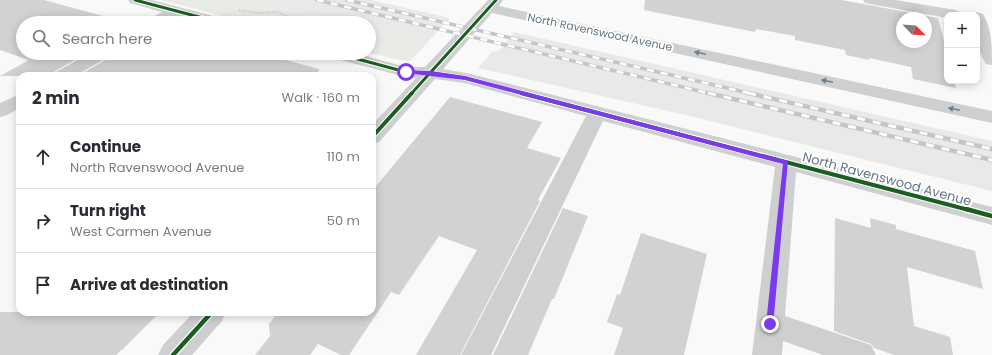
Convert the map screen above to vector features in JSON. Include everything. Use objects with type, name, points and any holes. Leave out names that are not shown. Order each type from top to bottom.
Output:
[{"type":"street","points":[[135,0],[195,16]]},
{"type":"street","points":[[870,0],[944,13]]},
{"type":"street","points":[[971,0],[977,12]]},
{"type":"street","points":[[376,133],[492,4]]},
{"type":"street","name":"North Ravenswood Avenue","points":[[492,4],[992,117]]},
{"type":"street","points":[[167,16],[176,11]]},
{"type":"street","points":[[980,18],[992,60]]},
{"type":"street","points":[[69,72],[90,60]]},
{"type":"street","name":"North Ravenswood Avenue","points":[[362,60],[406,72],[431,73],[465,78],[992,216]]},
{"type":"street","points":[[0,111],[16,102]]},
{"type":"street","points":[[0,111],[16,117]]},
{"type":"street","points":[[476,355],[597,113]]},
{"type":"street","points":[[767,355],[786,163]]},
{"type":"street","points":[[173,355],[208,316]]},
{"type":"street","points":[[770,324],[861,355]]},
{"type":"path","points":[[232,9],[258,13],[278,12],[287,16]]},
{"type":"shaded area","points":[[162,0],[251,0],[318,16],[223,16]]},
{"type":"shaded area","points":[[251,0],[371,0],[450,18],[428,42],[376,30],[376,16],[318,16]]},
{"type":"shaded area","points":[[376,30],[428,42],[409,62],[376,55]]},
{"type":"shaded area","points":[[514,32],[992,141],[992,191],[690,116],[478,68],[493,51],[498,52]]},
{"type":"building","points":[[0,0],[44,0],[103,16],[16,16],[16,56],[0,50]]},
{"type":"building","points":[[645,0],[842,0],[906,12],[896,12],[896,48],[932,48],[932,17],[938,18],[944,41],[944,84],[955,84],[956,88],[913,79],[911,67],[869,58],[869,60],[846,55],[845,50],[795,40],[795,36],[756,29],[755,32],[644,10]]},
{"type":"building","points":[[29,60],[75,60],[54,72],[16,72],[16,76],[0,76]]},
{"type":"building","points":[[106,60],[286,60],[319,69],[319,72],[85,72]]},
{"type":"building","points":[[450,97],[542,122],[527,148],[561,158],[538,200],[540,201],[460,355],[416,355],[477,250],[439,236],[399,295],[391,292],[376,314],[376,186]]},
{"type":"building","points":[[563,208],[588,216],[554,299],[552,299],[528,355],[493,355]]},
{"type":"building","points":[[835,218],[871,228],[870,218],[896,225],[896,229],[975,251],[983,289],[907,267],[914,326],[950,337],[953,355],[894,355],[874,348],[871,344],[834,331]]},
{"type":"building","points":[[641,233],[707,254],[684,355],[614,355],[623,328],[607,322],[617,294],[620,295]]},
{"type":"building","points":[[0,312],[16,312],[16,316],[156,316],[116,355],[0,355]]},
{"type":"building","points":[[275,316],[375,316],[349,355],[341,355],[318,344],[310,355],[255,355],[270,336],[269,324]]},
{"type":"railway","points":[[317,0],[712,94]]},
{"type":"railway","points":[[347,0],[753,94]]},
{"type":"railway","points":[[708,93],[992,160]]},
{"type":"railway","points":[[748,93],[992,149]]},
{"type":"cycle path","points":[[135,0],[196,16]]},
{"type":"cycle path","points":[[376,133],[496,0]]},
{"type":"cycle path","points":[[361,60],[406,72],[431,73],[465,78],[992,216]]},
{"type":"cycle path","points":[[173,355],[208,316]]},
{"type":"route","points":[[406,72],[431,73],[465,78],[786,163],[770,324]]}]
